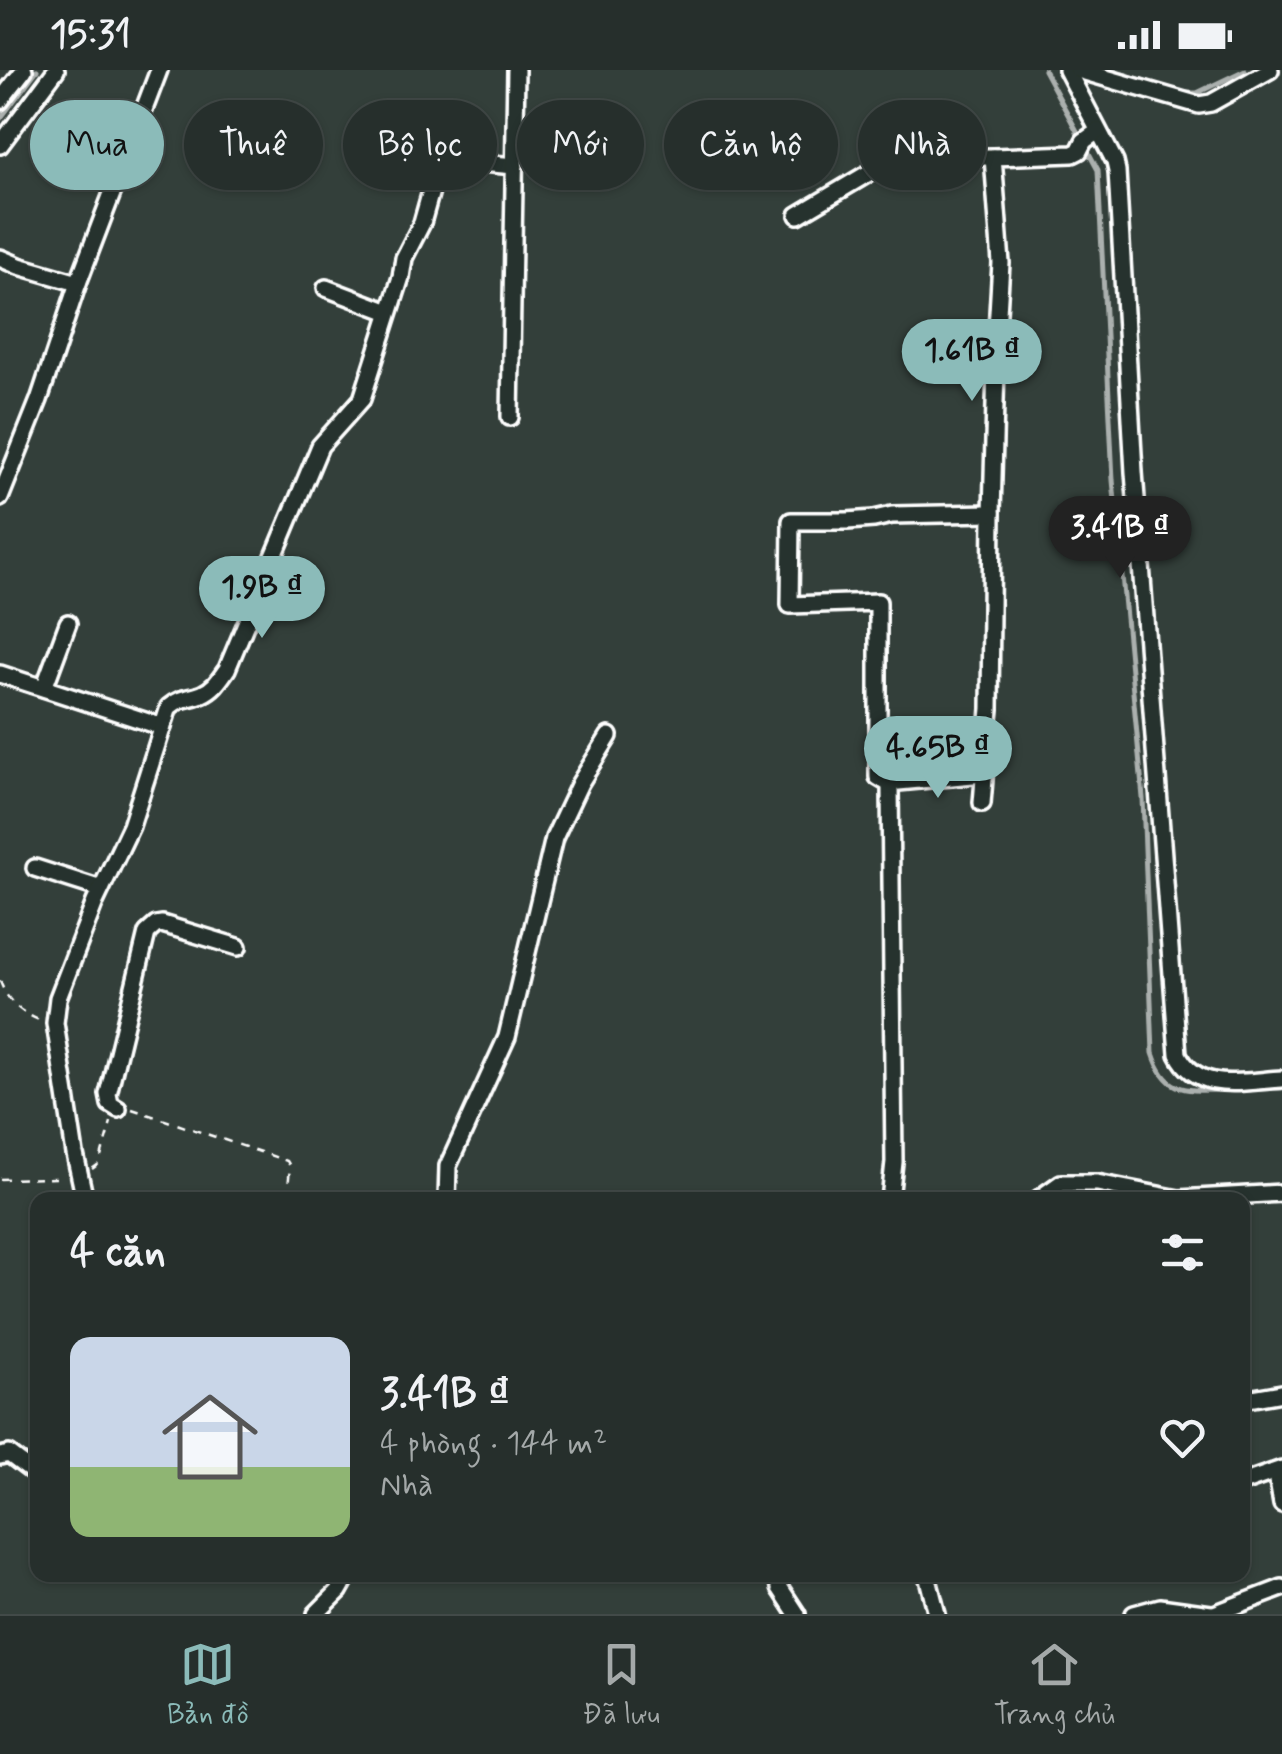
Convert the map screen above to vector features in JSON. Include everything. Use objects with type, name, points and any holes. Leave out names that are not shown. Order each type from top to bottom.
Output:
[{"type":"street","points":[[0,101],[24,70]]},
{"type":"street","points":[[0,146],[56,70]]},
{"type":"street","points":[[0,498],[159,70]]},
{"type":"street","points":[[510,417],[516,70]]},
{"type":"street","points":[[1067,70],[1094,134],[1117,171],[1134,472],[1178,1054],[1191,1073],[1212,1082],[1282,1079]]},
{"type":"street","points":[[1078,70],[1200,105],[1270,70]]},
{"type":"street","points":[[798,216],[894,158],[1072,154],[1094,134]]},
{"type":"street","points":[[982,802],[990,709],[996,330],[1001,263],[992,157]]},
{"type":"street","points":[[497,164],[515,166]]},
{"type":"street","points":[[83,1192],[56,1028],[58,998],[101,889],[131,826],[170,708],[180,698],[201,695],[215,686],[227,669],[320,446],[362,399],[406,250],[422,223],[432,190]]},
{"type":"street","points":[[0,258],[78,283]]},
{"type":"street","points":[[326,288],[388,312]]},
{"type":"street","points":[[983,774],[888,783],[878,776],[878,602],[790,605],[791,521],[992,512]]},
{"type":"street","points":[[44,688],[68,623]]},
{"type":"street","points":[[0,674],[163,727]]},
{"type":"street","points":[[447,1192],[448,1166],[507,1037],[554,838],[609,736]]},
{"type":"street","points":[[888,783],[894,1162],[891,1192]]},
{"type":"street","points":[[35,868],[101,889]]},
{"type":"street","points":[[118,1109],[110,1104],[108,1094],[147,933],[162,924],[238,947]]},
{"type":"street","points":[[1048,1192],[1061,1183],[1097,1183],[1143,1192]]},
{"type":"street","points":[[1250,1195],[1282,1193]]},
{"type":"street","points":[[1250,1399],[1282,1393]]},
{"type":"street","points":[[0,1456],[8,1454],[30,1470]]},
{"type":"street","points":[[1250,1481],[1282,1471]]},
{"type":"street","points":[[1282,1471],[1278,1481],[1282,1504]]},
{"type":"street","points":[[316,1614],[344,1582]]},
{"type":"street","points":[[779,1582],[797,1614]]},
{"type":"street","points":[[928,1582],[937,1614]]},
{"type":"street","points":[[1134,1614],[1160,1606],[1212,1614],[1282,1588]]},
{"type":"path","points":[[0,981],[5,995],[22,1013],[56,1028]]},
{"type":"path","points":[[0,1179],[80,1178],[99,1164],[118,1109],[130,1109],[287,1161],[288,1192]]},
{"type":"waterway","points":[[0,119],[37,70]]},
{"type":"waterway","points":[[1044,70],[1098,170],[1113,480],[1143,798],[1153,1053],[1173,1084],[1192,1090],[1229,1090]]},
{"type":"waterway","points":[[1110,70],[1173,90]]},
{"type":"waterway","points":[[1183,93],[1197,93],[1245,70]]},
{"type":"waterway","points":[[1240,1090],[1282,1088]]}]
